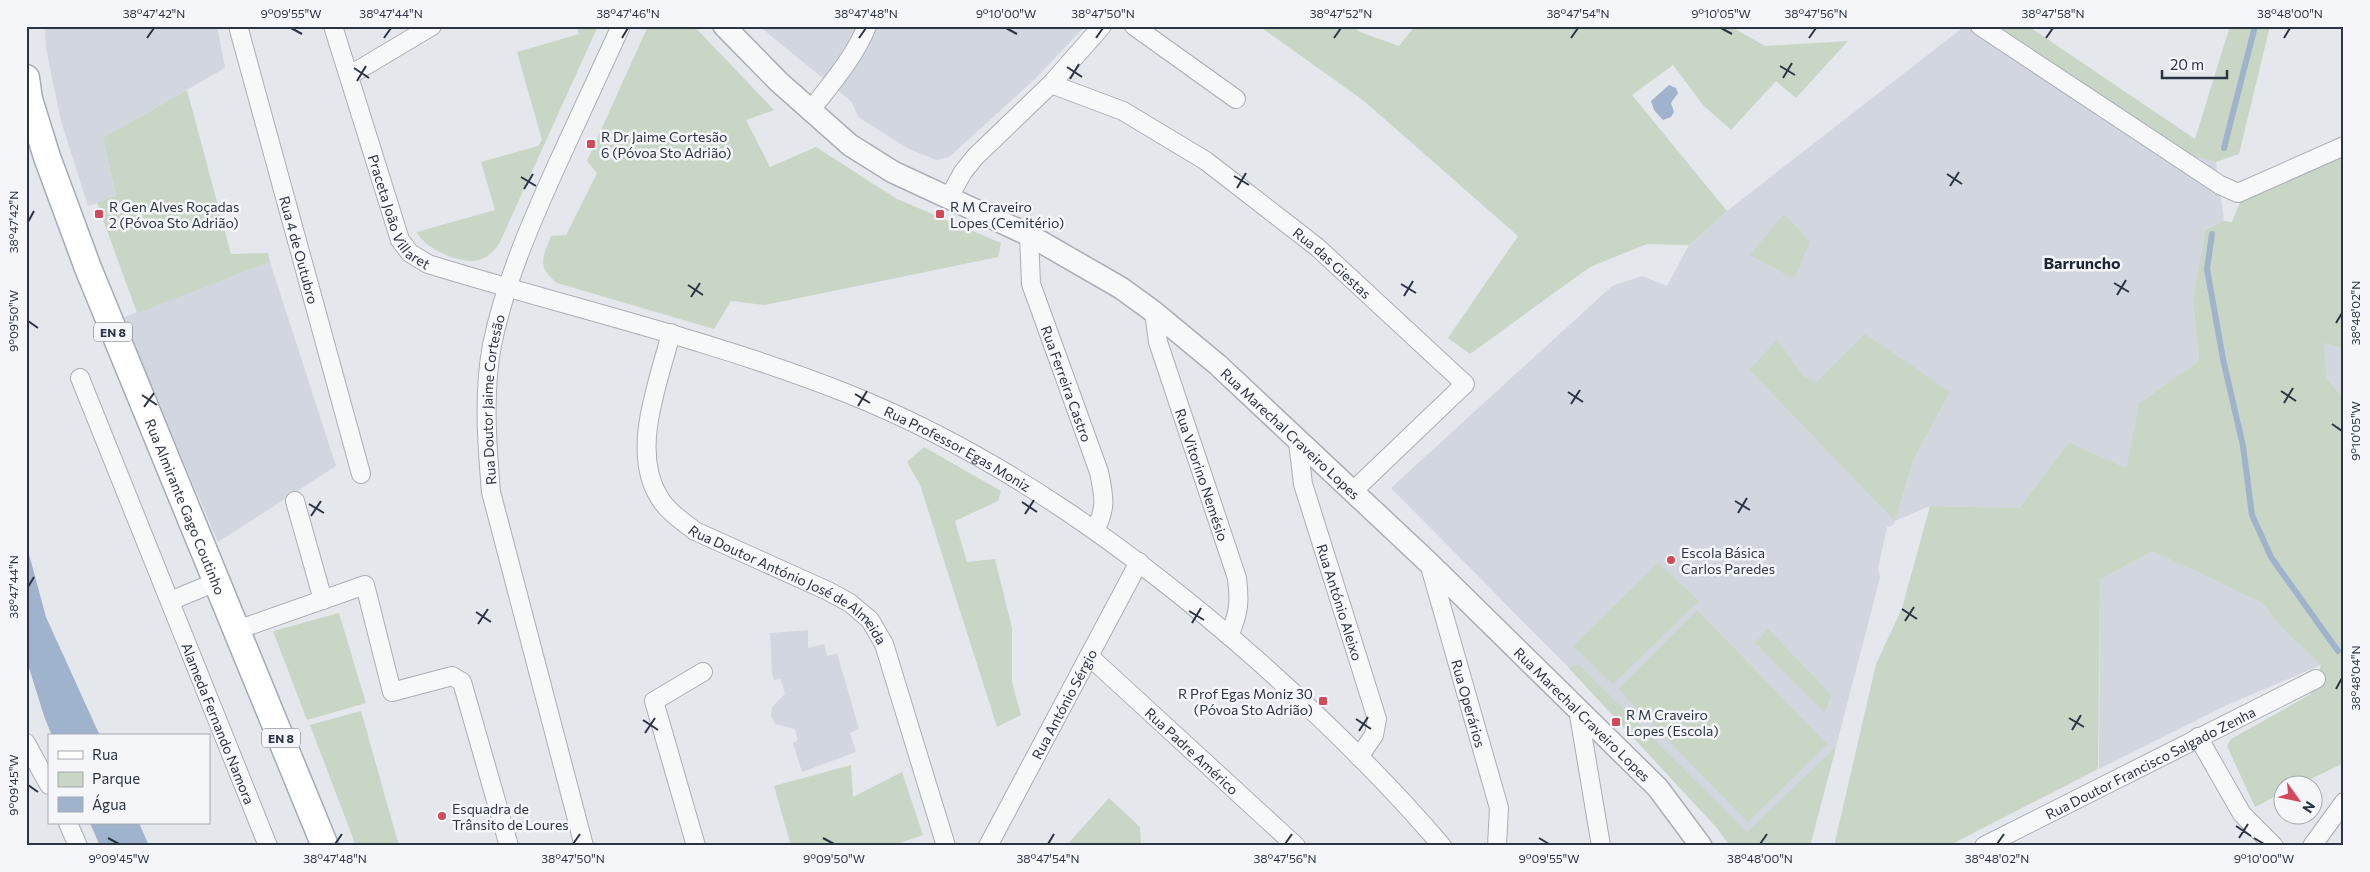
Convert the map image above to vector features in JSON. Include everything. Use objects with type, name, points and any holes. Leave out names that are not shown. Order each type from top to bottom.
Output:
[{"type":"main road","name":"Rua Almirante Gago Coutinho","points":[[26,78],[29,100],[47,157],[84,260],[325,846]]},
{"type":"street","name":"Rua 4 de Outubro","points":[[238,26],[361,474]]},
{"type":"street","name":"Praceta João Villaret","points":[[333,26],[350,75],[400,240],[410,253],[428,264],[507,288]]},
{"type":"street","points":[[350,75],[432,26]]},
{"type":"street","name":"Rua Doutor Jaime Cortesão","points":[[584,846],[492,492],[487,443],[488,388],[492,346],[507,288],[525,238],[621,26]]},
{"type":"street","name":"Rua Marechal Craveiro Lopes","points":[[724,26],[810,111],[850,145],[893,172],[1029,235],[1121,288],[1154,312],[1218,366],[1429,563],[1658,788],[1700,846]]},
{"type":"street","points":[[810,111],[845,66],[861,42],[867,26]]},
{"type":"street","points":[[948,199],[975,157],[1050,84],[1102,26]]},
{"type":"street","points":[[1134,26],[1236,99]]},
{"type":"street","points":[[1980,26],[2220,185],[2238,192],[2344,146]]},
{"type":"street","name":"Rua das Giestas","points":[[1050,84],[1123,111],[1206,161],[1317,247],[1465,384],[1352,492]]},
{"type":"street","name":"Rua Ferreira Castro","points":[[1029,235],[1031,284],[1099,472],[1104,494],[1104,514],[1095,530]]},
{"type":"street","name":"Rua Professor Egas Moniz","points":[[507,288],[671,334],[804,377],[849,394],[922,428],[993,466],[1095,530],[1139,562],[1229,636],[1295,694],[1359,757],[1442,846]]},
{"type":"street","name":"Rua Vitorino Nemésio","points":[[1154,312],[1158,342],[1238,578],[1240,598],[1238,614],[1229,636]]},
{"type":"street","name":"Rua Doutor António José de Almeida","points":[[671,334],[646,436],[646,464],[658,497],[676,517],[695,530],[828,591],[850,603],[870,620],[886,651],[946,846]]},
{"type":"street","name":"Alameda Fernando Namora","points":[[80,378],[268,846]]},
{"type":"street","name":"Rua António Aleixo","points":[[1298,442],[1303,484],[1377,719],[1374,735],[1359,757]]},
{"type":"street","points":[[295,502],[323,600]]},
{"type":"street","name":"Rua António Sérgio","points":[[988,846],[1139,562]]},
{"type":"street","name":"Rua Operários","points":[[1429,563],[1499,808],[1496,846]]},
{"type":"street","points":[[170,602],[216,582]]},
{"type":"street","points":[[237,630],[365,585],[392,692],[452,676],[462,682],[509,846]]},
{"type":"street","name":"Rua Padre Américo","points":[[1089,656],[1296,846]]},
{"type":"street","points":[[696,846],[654,701],[703,672]]},
{"type":"street","name":"Rua Doutor Francisco Salgado Zenha","points":[[1984,846],[2316,679]]},
{"type":"street","points":[[1578,709],[1601,846]]},
{"type":"street","points":[[2198,737],[2242,814],[2274,846]]},
{"type":"street","points":[[26,743],[48,782]]},
{"type":"street","points":[[2312,846],[2344,802]]},
{"type":"street","points":[[68,824],[78,846]]},
{"type":"shaded area","points":[[45,26],[217,26],[225,68],[103,138],[116,197],[88,206],[61,121],[46,49]]},
{"type":"shaded area","points":[[759,26],[1085,26],[1035,79],[949,157],[936,160],[909,149],[858,117],[852,102]]},
{"type":"shaded area","points":[[1965,26],[1991,26],[2190,155],[2216,162],[2224,221],[2205,230],[2193,300],[2199,361],[2139,403],[2126,468],[2069,442],[2019,508],[1930,506],[1895,521],[1894,525],[1887,527],[1878,568],[1880,578],[1810,846],[1730,846],[1716,827],[1568,667],[1391,488],[1612,286],[1642,276],[1667,286],[1689,245],[1727,211]],"holes":[[[1777,341],[1803,375],[1815,383],[1950,392],[1913,461],[1895,520],[1749,370]]]},
{"type":"shaded area","points":[[270,262],[336,466],[218,542],[122,318]]},
{"type":"shaded area","points":[[2324,343],[2344,349],[2344,395],[2342,396],[2327,379]]},
{"type":"shaded area","points":[[2152,551],[2262,603],[2285,631],[2321,665],[2227,705],[2099,769],[2100,580]]},
{"type":"shaded area","points":[[808,630],[808,648],[824,644],[827,656],[837,653],[859,729],[850,733],[856,752],[802,772],[793,743],[798,740],[795,729],[775,724],[771,716],[772,707],[785,694],[781,679],[774,680],[772,674],[770,633]]},
{"type":"green space","points":[[577,26],[598,26],[500,242],[489,255],[483,259],[472,261],[454,258],[435,250],[417,232],[495,210],[481,162],[538,146],[542,140],[517,52],[579,34]]},
{"type":"green space","points":[[648,26],[694,26],[774,110],[746,120],[770,167],[816,147],[897,199],[1001,243],[998,257],[765,305],[731,301],[714,329],[557,283],[546,272],[544,266],[543,261],[546,250],[551,236],[566,235],[597,173],[587,161]]},
{"type":"green space","points":[[1259,26],[1352,26],[1360,32],[1399,46],[1415,26],[1730,26],[1765,46],[1848,41],[1796,98],[1776,81],[1731,130],[1703,105],[1673,65],[1632,95],[1727,211],[1689,245],[1647,244],[1590,267],[1470,354],[1448,338],[1518,236],[1364,101]]},
{"type":"green space","points":[[1991,26],[2028,26],[2195,139],[2230,26],[2270,26],[2239,154],[2216,162],[2190,155]]},
{"type":"green space","points":[[187,90],[231,254],[268,253],[270,262],[137,313],[97,203],[116,196],[103,138]]},
{"type":"green space","points":[[2344,138],[2344,349],[2324,343],[2327,379],[2341,395],[2344,395],[2344,763],[2321,774],[2272,774],[2272,798],[2255,807],[2227,746],[2231,739],[2311,694],[2321,665],[2285,631],[2262,603],[2152,551],[2100,580],[2098,769],[1948,846],[1834,846],[1876,664],[1902,608],[1930,506],[2019,508],[2069,442],[2126,468],[2139,403],[2199,361],[2193,300],[2205,230],[2224,221],[2232,222],[2248,182]]},
{"type":"green space","points":[[1784,214],[1810,242],[1794,279],[1750,255]]},
{"type":"green space","points":[[1865,334],[1950,392],[1913,461],[1895,521],[1749,370],[1777,340],[1803,375],[1816,383]]},
{"type":"green space","points":[[924,447],[1001,491],[998,501],[955,521],[967,562],[995,559],[1012,628],[1012,682],[1021,715],[997,727],[920,485],[907,462]]},
{"type":"green space","points":[[1658,563],[1699,601],[1613,684],[1573,646]]},
{"type":"green space","points":[[1697,610],[1827,744],[1748,822],[1618,689]]},
{"type":"green space","points":[[339,613],[366,703],[307,720],[273,631]]},
{"type":"green space","points":[[1768,629],[1831,695],[1825,713],[1755,643]]},
{"type":"green space","points":[[1579,665],[1747,832],[1836,747],[1810,846],[1730,846],[1716,827],[1568,667]]},
{"type":"green space","points":[[361,711],[399,846],[356,846],[310,725]]},
{"type":"green space","points":[[851,765],[853,797],[902,772],[923,835],[891,846],[791,846],[774,786]]},
{"type":"green space","points":[[1109,798],[1140,827],[1141,846],[1066,846]]},
{"type":"water","points":[[1669,85],[1676,88],[1678,93],[1671,103],[1674,112],[1671,117],[1663,120],[1654,110],[1651,101]]},
{"type":"water","points":[[26,543],[46,617],[99,734],[51,734],[26,658]]},
{"type":"water","points":[[90,824],[139,824],[149,846],[100,846]]},
{"type":"waterway","points":[[2224,148],[2255,26]]},
{"type":"waterway","points":[[2212,234],[2207,269],[2223,359],[2243,446],[2252,515],[2271,557],[2338,651]]},
{"type":"place","name":"R Dr Jaime Cortesão 6 (Póvoa Sto Adrião)","points":[[591,144]]},
{"type":"place","name":"R Gen Alves Roçadas 2 (Póvoa Sto Adrião)","points":[[99,214]]},
{"type":"place","name":"R M Craveiro Lopes (Cemitério)","points":[[940,214]]},
{"type":"place","name":"Escola Básica Carlos Paredes","points":[[1671,560]]},
{"type":"place","name":"R Prof Egas Moniz 30 (Póvoa Sto Adrião)","points":[[1323,701]]},
{"type":"place","name":"R M Craveiro Lopes (Escola)","points":[[1616,722]]},
{"type":"place","name":"Esquadra de Trânsito de Loures","points":[[442,816]]},
{"type":"district","name":"Barruncho","points":[[2082,262]]}]
